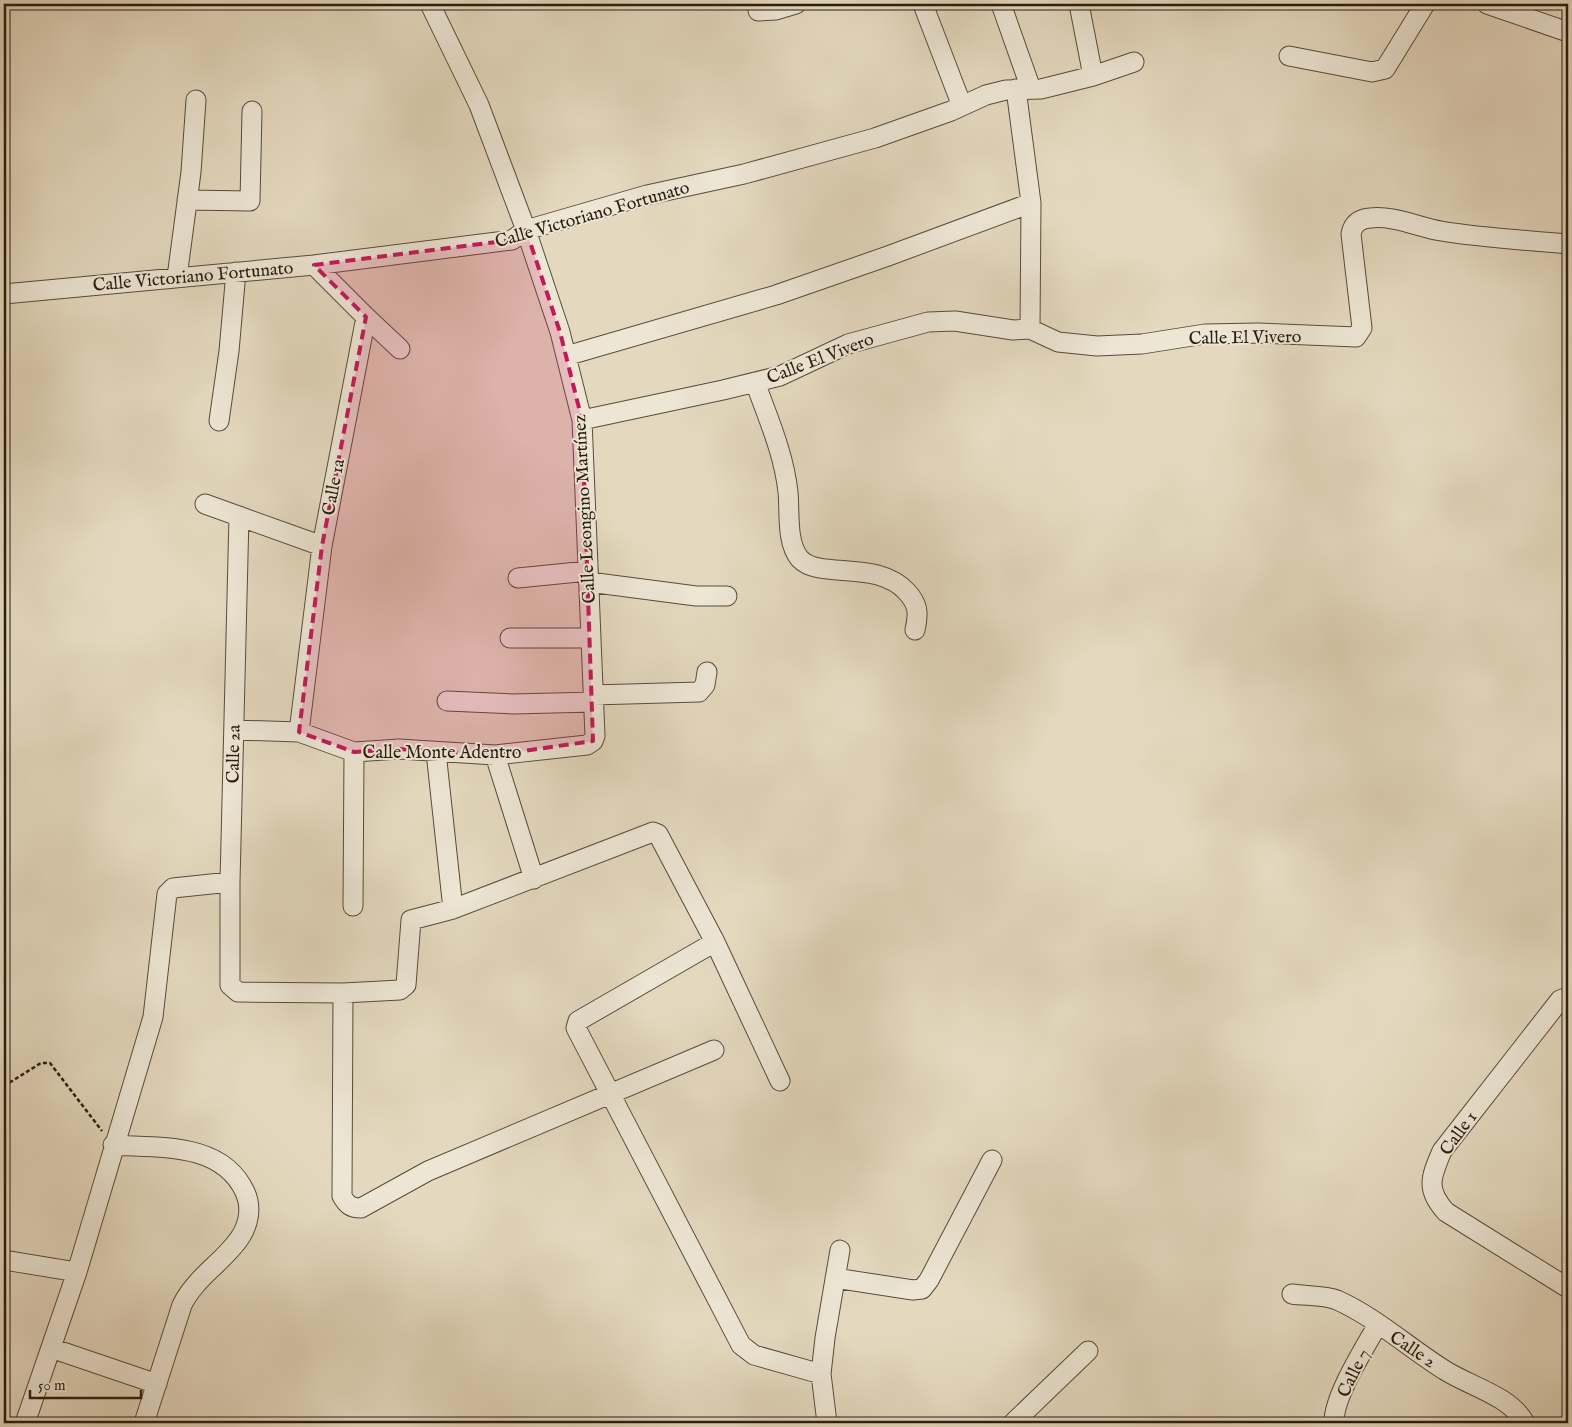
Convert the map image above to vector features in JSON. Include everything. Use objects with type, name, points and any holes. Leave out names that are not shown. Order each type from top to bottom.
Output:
[{"type":"street","name":"Calle Leongino Martínez","points":[[430,4],[479,105],[526,230],[566,356],[582,420],[594,698],[595,736],[593,741]]},
{"type":"street","points":[[758,12],[776,10],[796,4]]},
{"type":"street","points":[[1001,4],[1024,89],[1031,203],[1030,329]]},
{"type":"street","points":[[1079,4],[1093,76]]},
{"type":"street","points":[[1288,56],[1372,72],[1380,71],[1385,69],[1425,4]]},
{"type":"street","points":[[1487,4],[1568,32]]},
{"type":"street","points":[[924,7],[962,106]]},
{"type":"street","name":"Calle Victoriano Fortunato","points":[[4,294],[314,265],[512,240],[526,230],[647,195],[744,174],[876,138],[962,106],[986,95],[1093,76],[1134,62]]},
{"type":"street","points":[[178,277],[196,100]]},
{"type":"street","points":[[187,200],[250,201],[252,111]]},
{"type":"street","points":[[566,356],[776,295],[1031,203]]},
{"type":"street","name":"Calle El Vivero","points":[[582,420],[780,376],[848,344],[928,322],[955,321],[1013,330],[1030,329],[1058,342],[1097,346],[1142,344],[1205,334],[1258,332],[1356,337],[1362,328],[1351,234],[1353,227],[1360,220],[1386,218],[1442,231],[1568,244]]},
{"type":"street","points":[[314,265],[400,349]]},
{"type":"street","points":[[219,421],[229,351],[236,272]]},
{"type":"street","name":"Calle 1a","points":[[299,732],[322,546],[366,317]]},
{"type":"street","points":[[755,382],[777,445],[788,490],[793,545],[801,559],[816,568],[852,570],[883,576],[902,586],[916,602],[918,617],[915,630]]},
{"type":"street","points":[[205,504],[322,546]]},
{"type":"street","name":"Calle 2a","points":[[239,516],[230,882],[230,985],[233,990],[238,992],[343,993]]},
{"type":"street","points":[[518,578],[589,577],[696,596],[727,596]]},
{"type":"street","points":[[510,638],[591,638]]},
{"type":"street","points":[[447,701],[513,704],[699,692],[705,685],[707,672]]},
{"type":"street","name":"Calle Monte Adentro","points":[[234,730],[299,732],[354,752],[400,749],[495,755],[587,745],[593,741]]},
{"type":"street","points":[[353,906],[354,752]]},
{"type":"street","points":[[436,752],[453,909]]},
{"type":"street","points":[[495,755],[534,879]]},
{"type":"street","points":[[714,1050],[428,1171],[361,1208],[353,1208],[347,1204],[342,1196],[343,993],[404,988],[411,920],[453,909],[653,832],[658,834],[715,942],[780,1081]]},
{"type":"street","points":[[25,1423],[77,1272],[113,1145],[153,1017],[166,894],[174,888],[230,882]]},
{"type":"street","points":[[715,942],[578,1021],[576,1028],[740,1345],[754,1355],[822,1374]]},
{"type":"street","name":"Calle 1","points":[[1568,997],[1560,1000],[1442,1151],[1432,1174],[1431,1189],[1437,1202],[1446,1212],[1568,1288]]},
{"type":"street","points":[[113,1145],[183,1149],[205,1154],[224,1166],[235,1177],[248,1199],[249,1213],[245,1228],[238,1240],[185,1298],[144,1423]]},
{"type":"street","points":[[835,1278],[913,1290],[922,1289],[992,1160]]},
{"type":"street","points":[[827,1423],[822,1374],[840,1250]]},
{"type":"street","points":[[4,1260],[77,1272]]},
{"type":"street","name":"Calle 2","points":[[1292,1294],[1336,1299],[1378,1324],[1447,1372],[1501,1400],[1520,1415],[1525,1423]]},
{"type":"street","name":"Calle 7","points":[[1334,1423],[1334,1416],[1346,1384],[1378,1324]]},
{"type":"street","points":[[51,1348],[157,1384]]},
{"type":"street","points":[[1013,1423],[1088,1350]]},
{"type":"path","points":[[4,1086],[41,1063],[50,1063],[113,1145]]},
{"type":"highlighted area","points":[[526,230],[560,332],[582,420],[593,741],[495,755],[399,749],[354,752],[299,732],[322,546],[366,317],[314,265],[512,240]]}]
